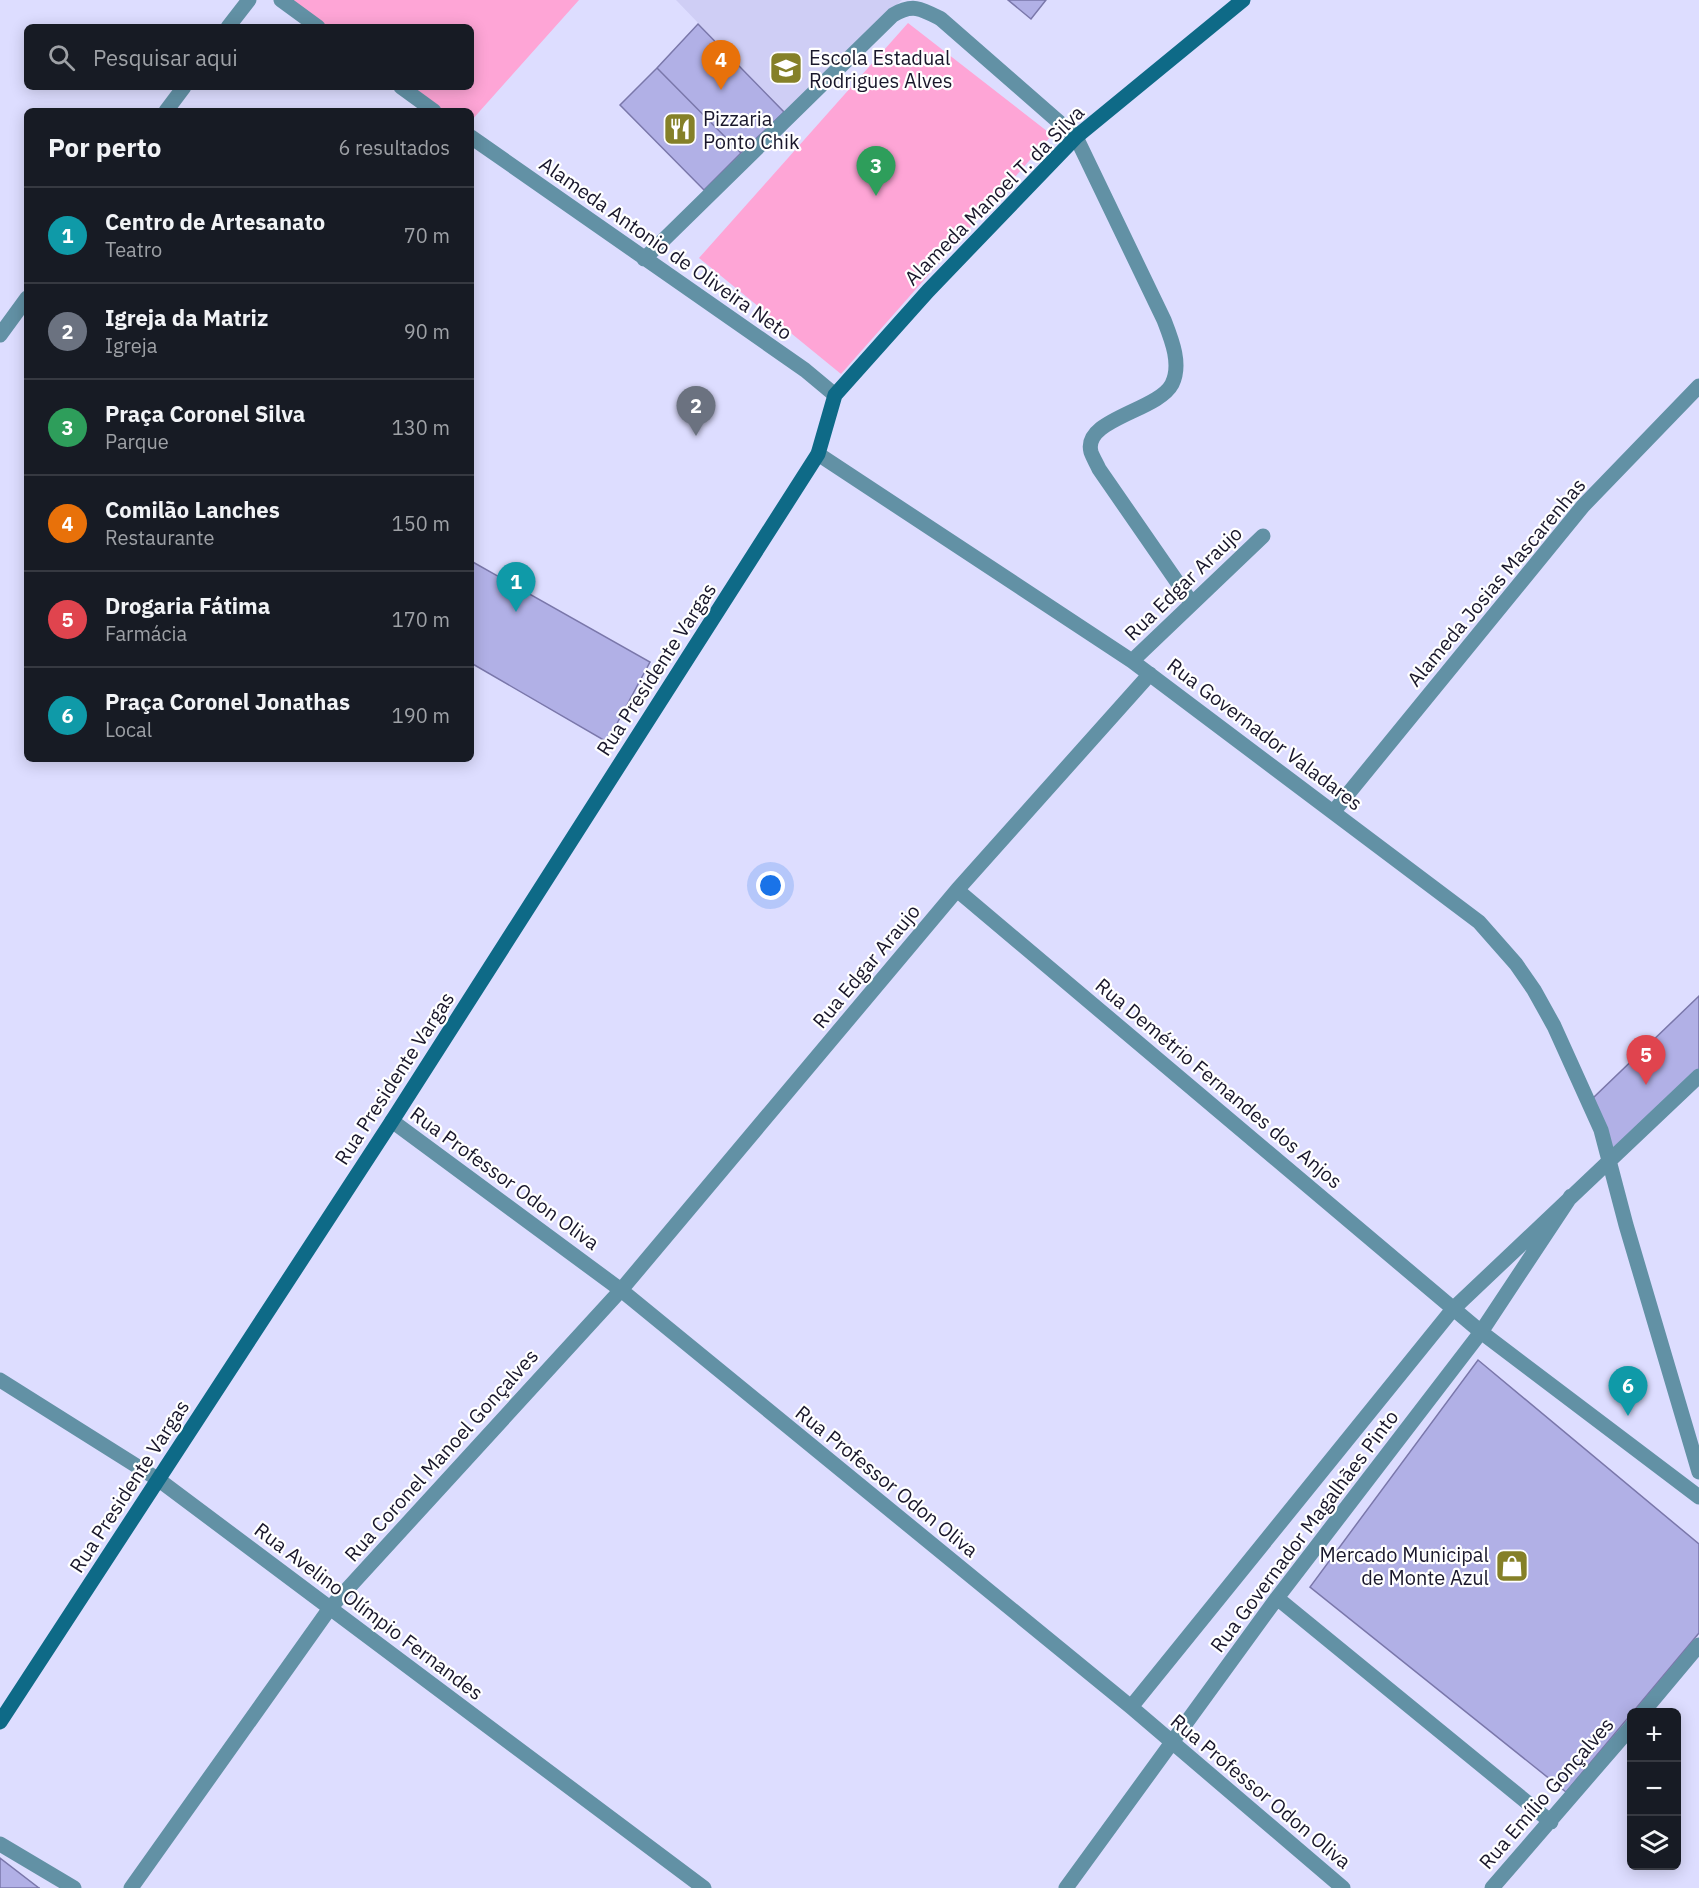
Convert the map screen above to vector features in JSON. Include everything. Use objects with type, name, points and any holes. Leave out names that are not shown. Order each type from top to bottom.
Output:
[{"type":"main road","name":"Alameda Manoel T. da Silva","points":[[818,454],[835,394],[928,291],[1076,137],[1244,0]]},
{"type":"main road","name":"Rua Presidente Vargas","points":[[0,1722],[392,1121],[818,454]]},
{"type":"street","points":[[230,24],[249,0]]},
{"type":"street","points":[[281,0],[314,24]]},
{"type":"street","points":[[645,259],[893,15],[904,8],[914,7],[941,19],[1076,137],[1164,320],[1173,344],[1175,364],[1172,383],[1160,398],[1100,427],[1093,437],[1091,451],[1099,469],[1191,602]]},
{"type":"street","points":[[168,108],[182,90]]},
{"type":"street","points":[[405,90],[430,108]]},
{"type":"street","name":"Alameda Antonio de Oliveira Neto","points":[[474,139],[805,370],[835,394]]},
{"type":"street","points":[[0,335],[24,302]]},
{"type":"street","name":"Alameda Josias Mascarenhas","points":[[1334,812],[1582,506],[1699,386]]},
{"type":"street","name":"Rua Governador Valadares","points":[[818,454],[1150,674],[1479,922],[1516,964],[1554,1026],[1601,1130],[1626,1225],[1699,1472]]},
{"type":"street","name":"Rua Edgar Araujo","points":[[1132,661],[1191,602],[1263,536]]},
{"type":"street","name":"Rua Edgar Araujo","points":[[621,1290],[957,890],[1150,674]]},
{"type":"street","name":"Rua Demétrio Fernandes dos Anjos","points":[[957,890],[1481,1332],[1699,1497]]},
{"type":"street","name":"Rua Governador Magalhães Pinto","points":[[1131,1707],[1454,1309],[1699,1076]]},
{"type":"street","name":"Rua Professor Odon Oliva","points":[[392,1121],[621,1290],[1131,1707],[1343,1888]]},
{"type":"street","name":"Rua Governador Magalhães Pinto","points":[[1066,1888],[1277,1598],[1481,1332],[1571,1196]]},
{"type":"street","name":"Rua Coronel Manoel Gonçalves","points":[[131,1888],[330,1608],[621,1290]]},
{"type":"street","name":"Rua Avelino Olímpio Fernandes","points":[[0,1380],[159,1480],[704,1888]]},
{"type":"street","points":[[1277,1598],[1551,1822]]},
{"type":"street","name":"Rua Emílio Gonçalves","points":[[1647,1708],[1699,1645]]},
{"type":"street","name":"Rua Emílio Gonçalves","points":[[1492,1888],[1627,1732]]},
{"type":"street","points":[[0,1844],[74,1888]]},
{"type":"shaded area","points":[[278,0],[579,0],[474,118],[474,108],[430,108],[404,90],[474,90],[474,24],[312,24]]},
{"type":"shaded area","name":"Escola Estadual Rodrigues Alves","points":[[676,0],[902,0],[784,112]]},
{"type":"shaded area","points":[[908,23],[1052,135],[841,374],[699,258]]},
{"type":"building","points":[[1008,0],[1046,0],[1031,19]]},
{"type":"building","points":[[698,24],[784,112],[741,153],[657,68]]},
{"type":"building","name":"Pizzaria Ponto Chik","points":[[657,68],[741,153],[704,190],[620,105]]},
{"type":"building","points":[[474,563],[650,662],[607,742],[474,665]]},
{"type":"building","points":[[1699,996],[1699,1071],[1614,1154],[1592,1099]]},
{"type":"building","name":"Mercado Municipal de Monte Azul","points":[[1478,1360],[1699,1544],[1699,1633],[1636,1708],[1627,1708],[1627,1719],[1566,1792],[1310,1587]]},
{"type":"building","points":[[0,1858],[39,1888],[0,1888]]},
{"type":"place","name":"Escola Estadual Rodrigues Alves","points":[[786,68]]},
{"type":"place","name":"Comilão Lanches","points":[[721,90]]},
{"type":"place","name":"Pizzaria Ponto Chik","points":[[680,129]]},
{"type":"place","name":"Praça Coronel Silva","points":[[876,196]]},
{"type":"place","name":"Igreja da Matriz","points":[[696,436]]},
{"type":"place","name":"Centro de Artesanato","points":[[516,612]]},
{"type":"place","name":"Drogaria Fátima","points":[[1646,1085]]},
{"type":"place","name":"Praça Coronel Jonathas","points":[[1628,1416]]},
{"type":"place","name":"Mercado Municipal de Monte Azul","points":[[1512,1566]]}]
